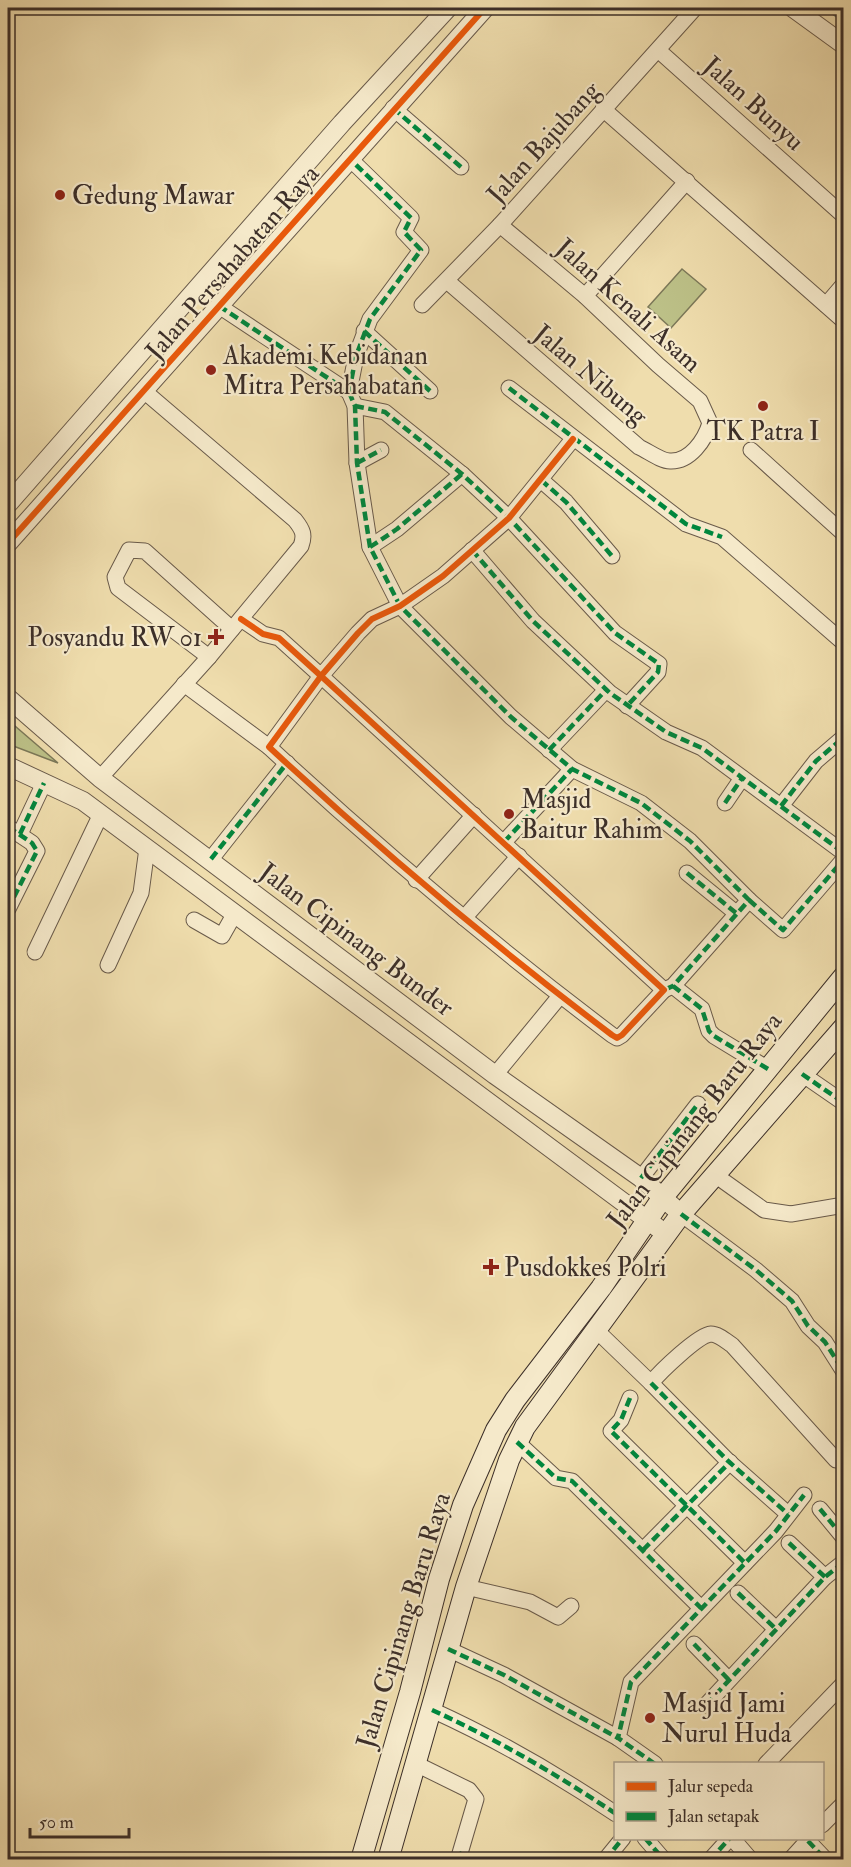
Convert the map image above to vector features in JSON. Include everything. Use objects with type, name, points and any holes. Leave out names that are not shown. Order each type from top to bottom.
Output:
[{"type":"main road","name":"Jalan Cipinang Baru Raya","points":[[361,1860],[455,1528],[496,1430],[663,1197],[843,976]]},
{"type":"main road","name":"Jalan Cipinang Baru Raya","points":[[394,1858],[416,1764],[466,1587],[517,1442],[532,1415],[681,1214],[843,1027]]},
{"type":"main road","points":[[402,1721],[431,1712],[410,1692]]},
{"type":"street","name":"Jalan Persahabatan Raya","points":[[10,501],[334,132],[448,8]]},
{"type":"street","name":"Jalan Persahabatan Raya","points":[[8,543],[393,108],[485,8]]},
{"type":"street","name":"Jalan Bajubang","points":[[422,305],[500,225],[695,8]]},
{"type":"street","points":[[793,8],[843,45]]},
{"type":"street","name":"Jalan Bunyu","points":[[658,50],[843,216]]},
{"type":"street","points":[[393,108],[461,167]]},
{"type":"street","points":[[603,110],[687,181],[843,321]]},
{"type":"street","points":[[349,158],[411,218],[404,232],[421,250],[381,303],[364,331],[356,356],[352,399],[357,462],[370,547],[400,606],[511,717],[549,750],[572,769],[641,803],[690,841],[749,900],[783,930],[843,859]]},
{"type":"street","points":[[585,296],[687,181]]},
{"type":"street","name":"Jalan Kenali Asam","points":[[500,225],[585,296],[700,401],[710,423],[708,430]]},
{"type":"street","name":"Jalan Nibung","points":[[447,281],[639,447],[668,462],[684,458],[695,450],[708,430]]},
{"type":"street","points":[[826,305],[843,284]]},
{"type":"street","points":[[219,306],[352,399],[385,412],[462,474],[509,518],[615,633],[659,664],[658,672],[627,706]]},
{"type":"street","points":[[364,331],[430,391]]},
{"type":"street","points":[[509,388],[686,524],[722,537],[843,643]]},
{"type":"street","points":[[100,778],[209,657],[301,546],[304,537],[303,529],[144,391]]},
{"type":"street","points":[[270,747],[321,676],[372,619],[400,606],[443,576],[509,518],[573,439]]},
{"type":"street","points":[[357,462],[381,450]]},
{"type":"street","points":[[751,450],[843,534]]},
{"type":"street","points":[[370,547],[397,529],[462,474]]},
{"type":"street","points":[[541,480],[566,502],[612,556]]},
{"type":"street","points":[[10,501],[33,515]]},
{"type":"street","points":[[209,657],[118,588],[115,577],[129,550],[137,549],[145,552],[236,624],[279,638],[519,856],[669,988],[702,1010],[709,1031],[714,1036],[768,1069]]},
{"type":"street","points":[[472,550],[533,621],[606,690],[666,732],[702,748],[843,853]]},
{"type":"street","points":[[184,684],[270,747],[416,880],[560,996],[617,1038],[669,988],[749,900]]},
{"type":"street","points":[[549,750],[606,690]]},
{"type":"street","name":"Jalan Cipinang Bunder","points":[[8,698],[100,778],[211,859],[495,1075],[642,1178],[681,1214]]},
{"type":"street","points":[[781,806],[816,761],[843,737]]},
{"type":"street","points":[[211,859],[287,763]]},
{"type":"street","name":"Jalan Cipinang Bunder","points":[[8,766],[72,795],[101,814],[666,1234]]},
{"type":"street","points":[[504,842],[572,769]]},
{"type":"street","points":[[725,803],[742,778]]},
{"type":"street","points":[[8,909],[36,850],[36,846],[14,831],[44,783]]},
{"type":"street","points":[[35,952],[101,814]]},
{"type":"street","points":[[416,880],[474,815]]},
{"type":"street","points":[[108,964],[141,893],[147,848]]},
{"type":"street","points":[[464,918],[519,856]]},
{"type":"street","points":[[687,873],[735,913]]},
{"type":"street","points":[[194,920],[222,936],[235,913]]},
{"type":"street","points":[[349,999],[366,995],[368,990],[363,976]]},
{"type":"street","points":[[495,1075],[560,996]]},
{"type":"street","points":[[389,1029],[386,1018],[391,1009],[396,1006],[407,1009]]},
{"type":"street","points":[[802,1074],[843,1103]]},
{"type":"street","points":[[642,1178],[698,1104]]},
{"type":"street","points":[[715,1175],[764,1210],[791,1214],[843,1205]]},
{"type":"street","points":[[681,1214],[756,1270],[792,1301],[808,1326],[825,1342],[843,1372]]},
{"type":"street","points":[[596,1330],[730,1462],[788,1514]]},
{"type":"street","points":[[651,1383],[694,1343],[708,1334],[715,1334],[732,1345],[836,1460]]},
{"type":"street","points":[[630,1398],[621,1420],[611,1431],[745,1563]]},
{"type":"street","points":[[517,1442],[556,1478],[572,1481],[701,1608]]},
{"type":"street","points":[[643,1550],[730,1462]]},
{"type":"street","points":[[618,1738],[631,1682],[776,1531],[804,1495]]},
{"type":"street","points":[[820,1509],[843,1538]]},
{"type":"street","points":[[789,1544],[825,1577]]},
{"type":"street","points":[[706,1705],[825,1577],[843,1562]]},
{"type":"street","points":[[466,1587],[530,1602],[558,1617],[571,1606]]},
{"type":"street","points":[[738,1593],[776,1629]]},
{"type":"street","points":[[694,1644],[728,1679]]},
{"type":"street","points":[[448,1649],[504,1675],[618,1738],[652,1762]]},
{"type":"street","points":[[768,1762],[843,1683]]},
{"type":"street","points":[[431,1712],[509,1748],[577,1788],[614,1813]]},
{"type":"street","points":[[416,1764],[469,1790],[476,1799],[458,1860]]},
{"type":"street","points":[[824,1823],[843,1803]]},
{"type":"street","points":[[605,1860],[622,1840]]},
{"type":"street","points":[[646,1840],[664,1860]]},
{"type":"street","points":[[710,1860],[730,1840]]},
{"type":"street","points":[[732,1840],[751,1860]]},
{"type":"street","points":[[790,1860],[809,1840],[826,1860]]},
{"type":"green space","points":[[682,269],[706,289],[671,328],[648,307]]},
{"type":"green space","points":[[8,720],[58,763],[8,744]]},
{"type":"waterway","points":[[826,8],[844,21]]},
{"type":"marked path","points":[[393,108],[461,167]]},
{"type":"marked path","points":[[349,158],[411,218],[404,232],[421,250],[370,319],[356,356],[349,392]]},
{"type":"marked path","points":[[219,306],[349,392]]},
{"type":"marked path","points":[[364,331],[430,391]]},
{"type":"marked path","points":[[509,388],[686,524],[722,537]]},
{"type":"marked path","points":[[349,392],[355,406],[357,463],[370,547],[400,606],[511,717],[572,769],[641,803],[690,841],[749,900],[673,986],[664,990]]},
{"type":"marked path","points":[[355,406],[385,412],[462,474],[509,518],[615,633],[659,664],[658,672],[627,706]]},
{"type":"marked path","points":[[357,463],[381,450]]},
{"type":"marked path","points":[[370,547],[397,529],[462,474]]},
{"type":"marked path","points":[[541,480],[566,502],[612,556]]},
{"type":"marked path","points":[[472,550],[533,621],[610,693],[666,732],[702,748],[844,853]]},
{"type":"marked path","points":[[549,750],[606,690]]},
{"type":"marked path","points":[[781,806],[816,761],[844,737]]},
{"type":"marked path","points":[[211,859],[287,763]]},
{"type":"marked path","points":[[504,842],[572,769]]},
{"type":"marked path","points":[[725,803],[742,778]]},
{"type":"marked path","points":[[20,834],[44,783]]},
{"type":"marked path","points":[[8,827],[32,843],[37,851],[8,909]]},
{"type":"marked path","points":[[749,900],[783,930],[844,859]]},
{"type":"marked path","points":[[687,873],[736,913]]},
{"type":"marked path","points":[[673,986],[702,1009],[709,1031],[714,1036],[768,1069]]},
{"type":"marked path","points":[[802,1074],[844,1103]]},
{"type":"marked path","points":[[641,1178],[698,1104]]},
{"type":"marked path","points":[[681,1214],[756,1270],[792,1301],[808,1326],[825,1342],[844,1372]]},
{"type":"marked path","points":[[651,1383],[727,1460],[788,1514]]},
{"type":"marked path","points":[[630,1398],[621,1420],[611,1431],[745,1563]]},
{"type":"marked path","points":[[517,1442],[556,1478],[572,1481],[701,1608]]},
{"type":"marked path","points":[[643,1550],[730,1462]]},
{"type":"marked path","points":[[652,1762],[618,1738],[631,1682],[776,1531],[804,1495]]},
{"type":"marked path","points":[[820,1509],[844,1538]]},
{"type":"marked path","points":[[789,1543],[825,1577]]},
{"type":"marked path","points":[[706,1705],[825,1577],[844,1562]]},
{"type":"marked path","points":[[738,1593],[776,1629]]},
{"type":"marked path","points":[[694,1644],[728,1679]]},
{"type":"marked path","points":[[448,1649],[504,1675],[618,1738]]},
{"type":"marked path","points":[[432,1710],[526,1758],[614,1813]]},
{"type":"marked path","points":[[605,1860],[621,1840]]},
{"type":"marked path","points":[[647,1840],[664,1860]]},
{"type":"marked path","points":[[710,1860],[728,1840]]},
{"type":"marked path","points":[[808,1841],[826,1860]]},
{"type":"marked path","points":[[458,1860],[462,1852]]},
{"type":"marked path","points":[[389,1854],[404,1860]]},
{"type":"cycle path","points":[[8,543],[485,8]]},
{"type":"cycle path","points":[[241,619],[263,634],[279,638],[321,676],[664,990],[617,1038],[437,896],[269,747],[321,676],[358,633],[372,619],[400,606],[443,576],[509,518],[573,439]]},
{"type":"place","name":"Gedung Mawar","points":[[60,195]]},
{"type":"place","name":"Akademi Kebidanan Mitra Persahabatan","points":[[211,370]]},
{"type":"place","name":"TK Patra I","points":[[763,406]]},
{"type":"place","name":"Posyandu RW 01","points":[[216,637]]},
{"type":"place","name":"Masjid Baitur Rahim","points":[[509,814]]},
{"type":"place","name":"Pusdokkes Polri","points":[[491,1267]]},
{"type":"place","name":"Masjid Jami Nurul Huda","points":[[650,1718]]}]
